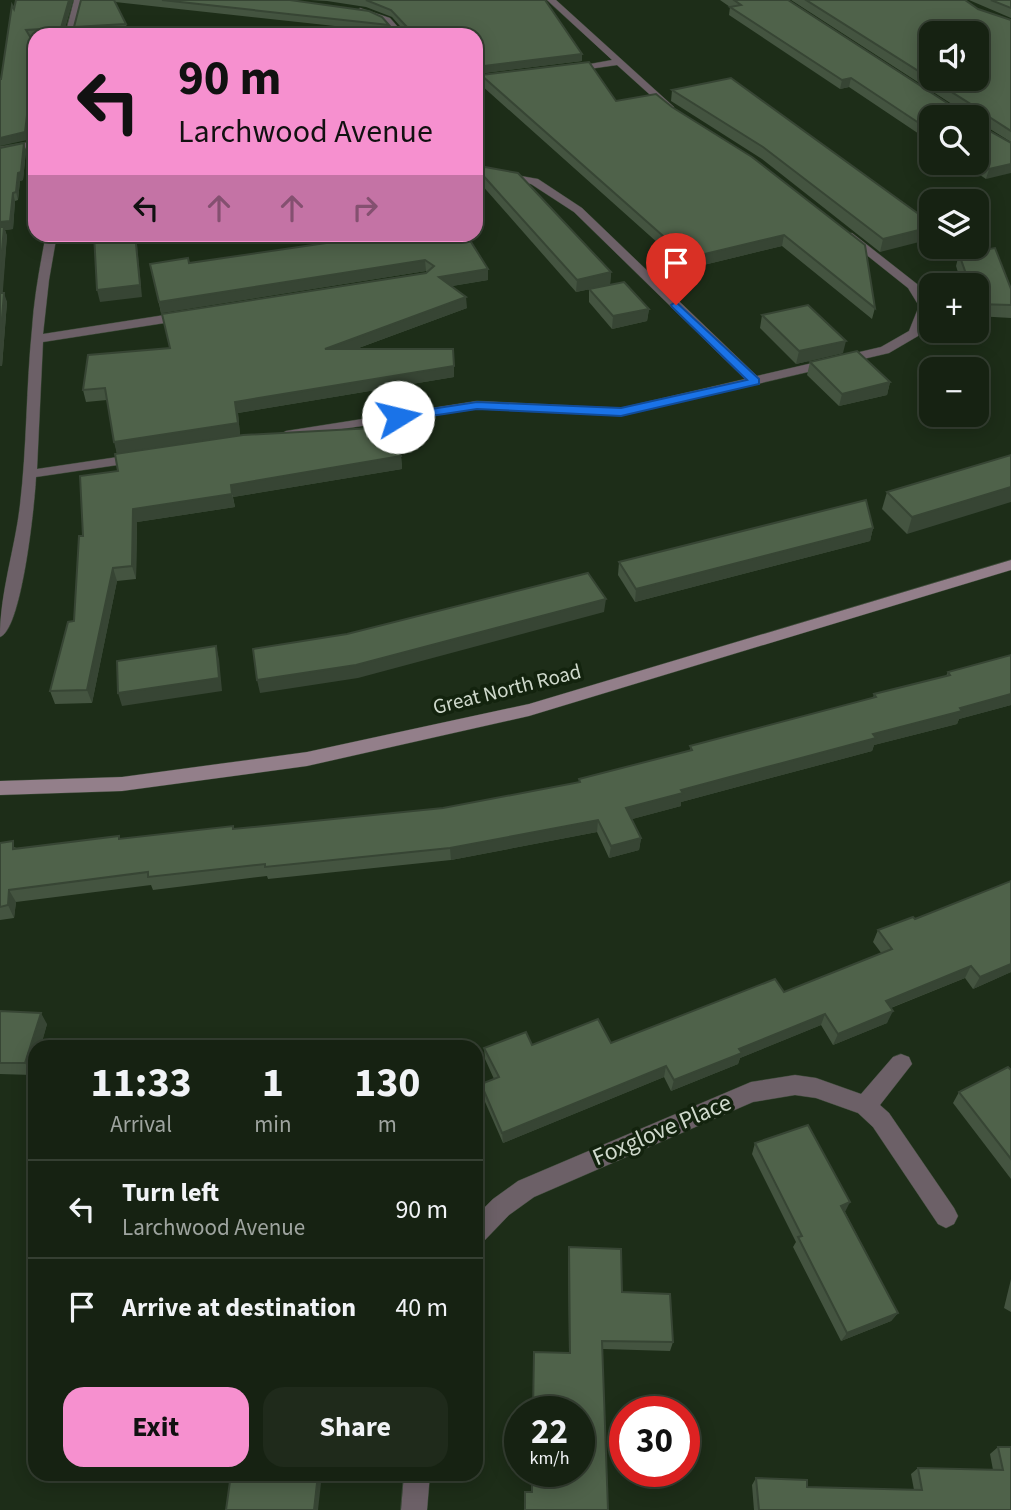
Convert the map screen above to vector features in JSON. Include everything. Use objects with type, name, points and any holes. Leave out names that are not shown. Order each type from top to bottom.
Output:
[{"type":"main road","name":"Great North Road","points":[[0,788],[121,784],[307,759],[529,710],[1011,565]]},
{"type":"street","points":[[71,28],[78,0]]},
{"type":"street","points":[[551,0],[687,120]]},
{"type":"street","points":[[348,9],[372,13],[387,20],[394,28]]},
{"type":"street","points":[[556,72],[620,62]]},
{"type":"street","points":[[483,79],[511,77]]},
{"type":"street","points":[[0,150],[28,145]]},
{"type":"street","points":[[483,173],[534,181],[578,209],[755,381]]},
{"type":"street","points":[[274,437],[477,405],[621,412],[885,350],[914,332],[925,306],[913,286],[840,229]]},
{"type":"street","points":[[0,631],[22,549],[30,474],[42,287],[50,242]]},
{"type":"street","points":[[38,339],[199,314]]},
{"type":"street","points":[[30,474],[152,455]]},
{"type":"street","points":[[865,1106],[901,1064]]},
{"type":"street","name":"Foxglove Place","points":[[483,1226],[501,1207],[526,1189],[751,1093],[795,1085],[816,1088],[865,1106],[881,1120],[946,1216]]},
{"type":"street","points":[[414,1510],[416,1481]]},
{"type":"building","points":[[16,0],[69,0],[61,28],[26,30],[28,107],[25,132],[0,138],[0,79],[12,5],[14,9]]},
{"type":"building","points":[[81,0],[114,0],[126,24],[74,27]]},
{"type":"building","points":[[162,0],[290,0],[369,11],[382,17],[389,25]]},
{"type":"building","points":[[366,0],[545,0],[582,54],[483,66],[483,28],[407,27],[391,10]]},
{"type":"building","points":[[734,0],[788,0],[919,85],[919,91],[929,91],[950,105],[919,105],[919,123],[851,78],[842,80],[730,7],[741,5]]},
{"type":"building","points":[[806,0],[965,0],[978,9],[1011,20],[1011,131],[989,117],[989,105],[972,105],[950,91],[989,91],[989,21],[919,21],[919,71]]},
{"type":"building","points":[[991,0],[1011,0],[1011,8]]},
{"type":"building","points":[[589,62],[616,101],[656,94],[752,157],[865,245],[875,308],[784,235],[688,258],[483,75]]},
{"type":"building","points":[[731,78],[919,214],[919,230],[883,239],[763,147],[672,90]]},
{"type":"building","points":[[989,131],[1011,143],[1011,164],[989,169]]},
{"type":"building","points":[[24,143],[21,172],[18,173],[16,192],[13,193],[10,221],[0,222],[0,148]]},
{"type":"building","points":[[485,167],[518,173],[611,272],[577,280],[483,175]]},
{"type":"building","points":[[0,227],[4,227],[0,274]]},
{"type":"building","points":[[94,242],[136,242],[140,285],[97,290]]},
{"type":"building","points":[[333,242],[471,242],[488,269],[439,277],[466,297],[325,349],[453,349],[454,366],[235,402],[238,423],[114,442],[105,388],[83,390],[88,355],[170,348],[162,314],[426,273],[434,266],[425,260],[159,302],[150,264],[188,258],[189,263]]},
{"type":"building","points":[[995,248],[1011,289],[1011,305],[989,304],[989,273],[966,273],[961,259],[989,259],[989,249]]},
{"type":"building","points":[[624,282],[649,309],[613,316],[589,289]]},
{"type":"building","points":[[0,293],[4,293],[0,343]]},
{"type":"building","points":[[808,305],[846,341],[799,351],[762,315]]},
{"type":"building","points":[[857,351],[890,382],[842,394],[810,362]]},
{"type":"building","points":[[391,427],[401,456],[231,485],[232,494],[133,509],[132,566],[113,568],[87,690],[50,691],[68,622],[74,621],[79,536],[83,536],[80,476],[118,471],[115,454],[243,435]]},
{"type":"building","points":[[1011,455],[1011,487],[912,517],[887,492]]},
{"type":"building","points":[[866,500],[873,528],[636,589],[619,562]]},
{"type":"building","points":[[588,573],[606,599],[356,665],[257,680],[253,649],[347,634]]},
{"type":"building","points":[[216,646],[219,678],[118,693],[117,661]]},
{"type":"building","points":[[1011,655],[1011,694],[960,708],[962,711],[873,734],[876,738],[681,790],[683,793],[626,808],[641,838],[611,846],[598,820],[450,848],[148,877],[148,872],[9,890],[8,905],[0,907],[0,843],[13,841],[13,849],[119,836],[119,839],[443,808],[580,782],[579,779],[692,750],[690,746],[876,697],[874,694],[950,675],[948,672]]},
{"type":"building","points":[[1011,881],[1011,964],[980,977],[971,966],[886,1001],[893,1011],[838,1034],[825,1014],[739,1049],[742,1053],[674,1080],[666,1066],[502,1133],[483,1089],[483,1083],[499,1077],[484,1048],[526,1032],[532,1045],[598,1019],[611,1043],[775,979],[784,992],[892,949],[878,930],[913,917],[915,919]]},
{"type":"building","points":[[0,1011],[41,1013],[32,1040],[28,1040],[25,1063],[0,1063]]},
{"type":"building","points":[[1008,1067],[1011,1070],[1011,1159],[959,1092]]},
{"type":"building","points":[[808,1125],[850,1202],[841,1206],[898,1313],[847,1333],[798,1237],[802,1236],[755,1143]]},
{"type":"building","points":[[569,1247],[621,1249],[622,1292],[670,1294],[673,1342],[602,1341],[608,1510],[525,1510],[525,1492],[532,1492],[532,1487],[595,1487],[595,1396],[533,1396],[534,1352],[570,1353]]},
{"type":"building","points":[[998,1447],[1011,1447],[1011,1510],[759,1510],[756,1478],[807,1480],[807,1487],[922,1490],[918,1468],[1003,1470]]},
{"type":"building","points":[[230,1481],[317,1481],[314,1510],[226,1510]]},
{"type":"route","points":[[398,417],[477,405],[621,412],[755,381],[676,305]]}]
